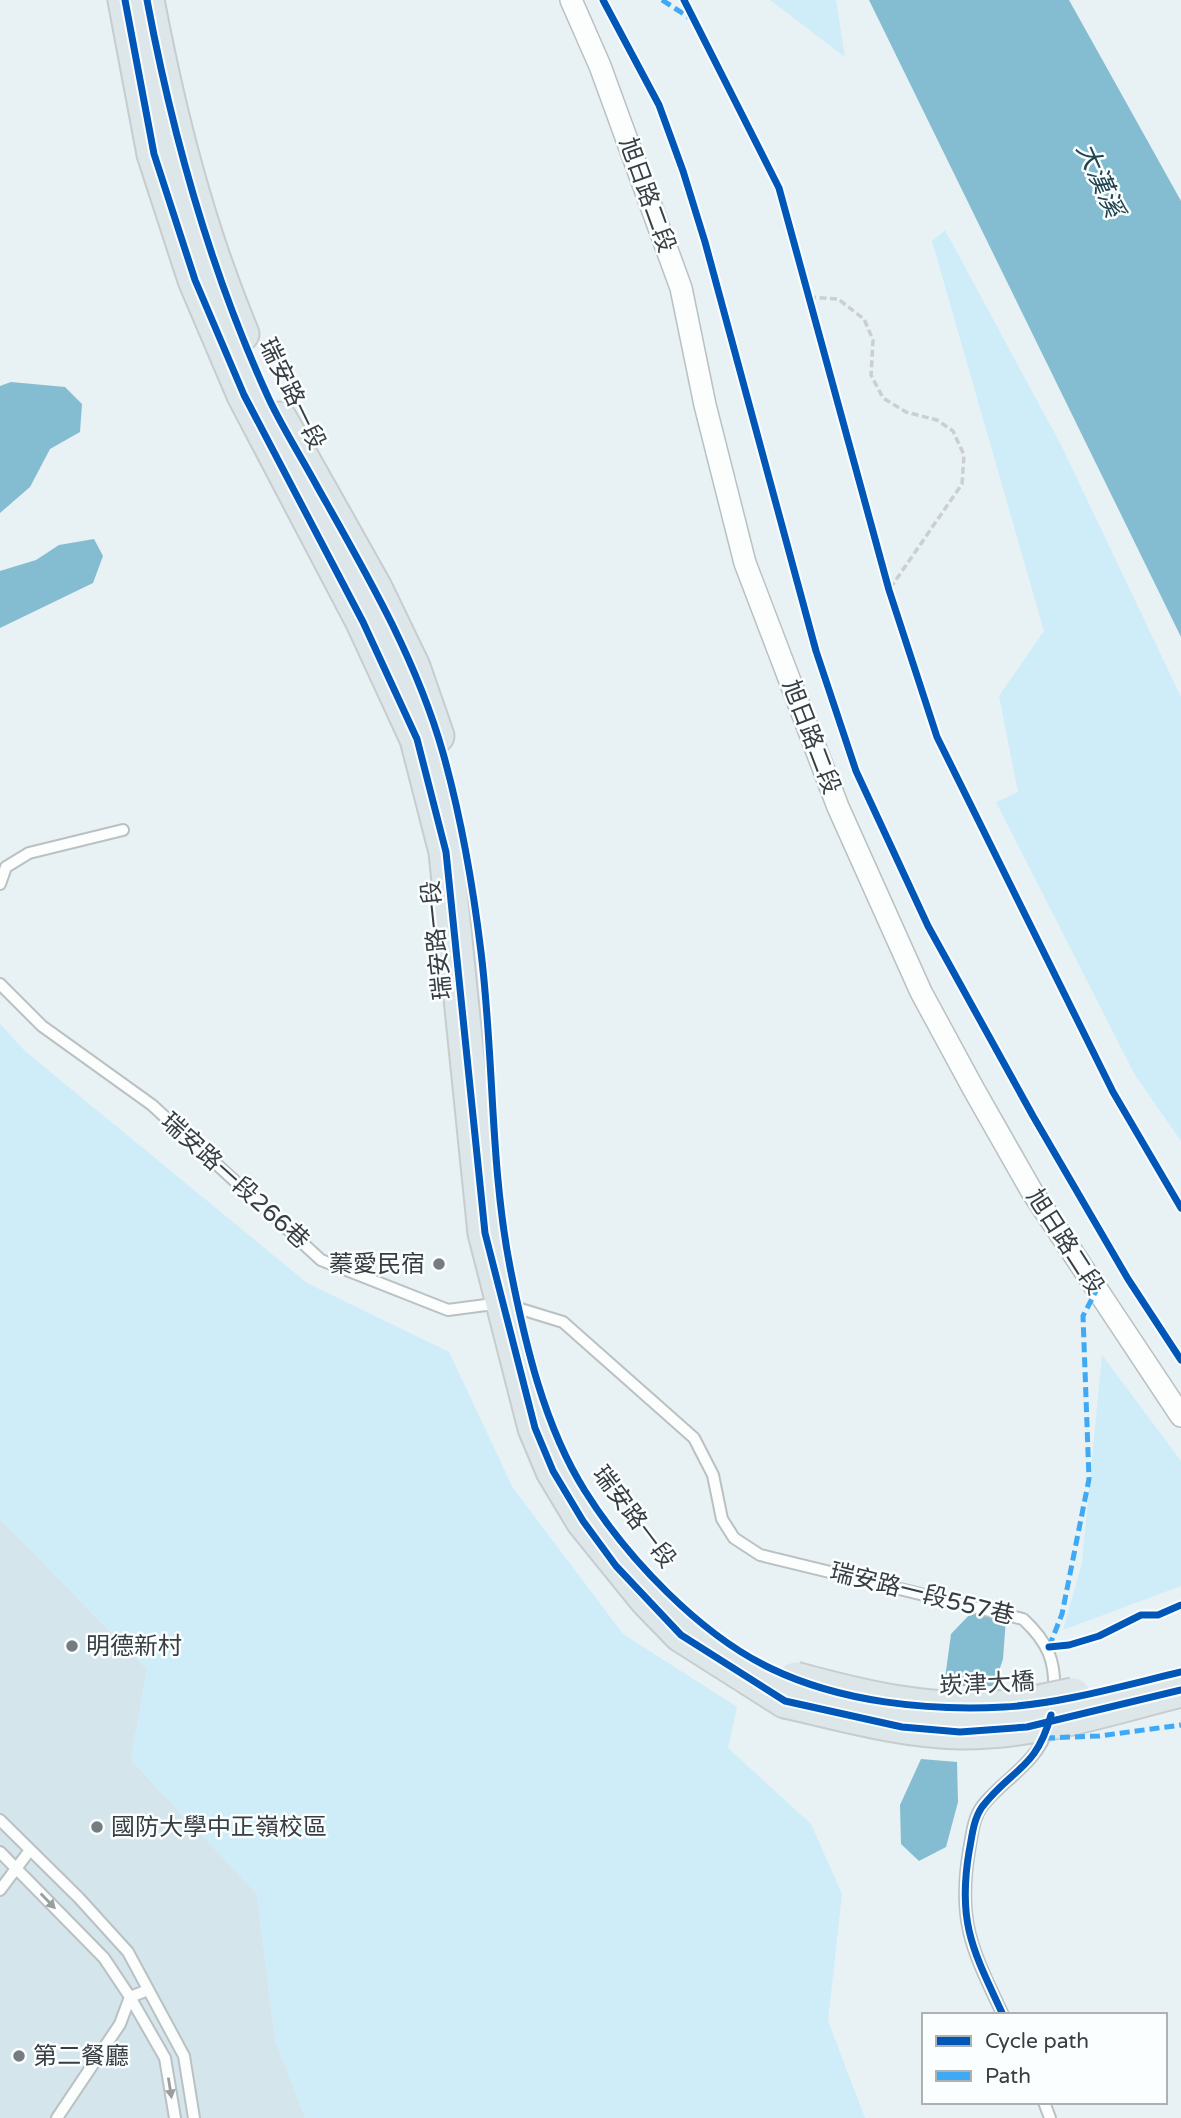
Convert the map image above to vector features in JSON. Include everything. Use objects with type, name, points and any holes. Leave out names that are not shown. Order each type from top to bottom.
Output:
[{"type":"main road","name":"瑞安路一段","points":[[125,0],[154,154],[195,280],[244,394],[363,622],[417,739],[446,852],[485,1233],[511,1307],[535,1428],[553,1471],[583,1521],[617,1566],[681,1634],[790,1690]]},
{"type":"main road","name":"瑞安路一段","points":[[147,0],[175,137],[213,261],[270,402],[375,588],[413,667],[443,752],[459,823],[482,954],[499,1185],[510,1268],[511,1307]]},
{"type":"main road","name":"崁津大橋","points":[[790,1690],[860,1697],[910,1706],[1007,1707],[1121,1687],[1181,1672]]},
{"type":"main road","name":"崁津大橋","points":[[790,1690],[902,1727],[960,1732],[1027,1727],[1181,1690]]},
{"type":"street","name":"旭日路二段","points":[[571,0],[600,66],[681,288],[705,405],[745,563],[838,807],[921,992],[973,1088],[1031,1189],[1181,1416]]},
{"type":"lane","points":[[0,884],[6,867],[29,853],[123,830]]},
{"type":"lane","name":"瑞安路一段266巷","points":[[0,984],[42,1026],[152,1105],[321,1260],[448,1310],[511,1307]]},
{"type":"lane","name":"瑞安路一段557巷","points":[[511,1307],[564,1322],[694,1438],[713,1475],[722,1519],[734,1538],[747,1547],[760,1555],[1010,1614],[1023,1619],[1049,1647],[1056,1671],[1052,1711],[1045,1738],[1036,1754],[983,1806],[975,1818],[967,1863],[964,1895],[967,1930],[975,1958],[1002,2013]]},
{"type":"lane","points":[[0,1820],[128,1952],[184,2056],[194,2118]]},
{"type":"lane","points":[[0,1890],[30,1850]]},
{"type":"lane","points":[[0,1852],[104,1958],[130,1997],[166,2058],[175,2118]]},
{"type":"lane","points":[[57,2118],[120,2024],[130,1997],[148,1990]]},
{"type":"path","points":[[805,285],[812,310]]},
{"type":"path","points":[[809,297],[838,299],[864,319],[873,340],[871,375],[883,398],[906,412],[937,420],[953,432],[964,455],[962,484],[889,590]]},
{"type":"path","points":[[886,577],[893,602]]},
{"type":"shaded area","points":[[770,0],[836,0],[845,57]]},
{"type":"shaded area","points":[[945,230],[1062,447],[1181,697],[1181,1141],[1135,1075],[996,802],[1018,792],[999,696],[1044,631],[932,241]]},
{"type":"shaded area","points":[[0,1024],[26,1052],[307,1283],[449,1352],[513,1488],[623,1634],[737,1707],[728,1748],[811,1824],[842,1894],[828,2021],[865,2118],[305,2118],[275,2039],[257,1894],[131,1760],[147,1669],[0,1519]]},
{"type":"shaded area","points":[[1102,1355],[1181,1461],[1181,1586],[1063,1630],[1082,1563]]},
{"type":"shaded area","name":"國防大學中正嶺校區","points":[[0,1519],[147,1669],[131,1760],[257,1894],[275,2039],[305,2118],[0,2118]]},
{"type":"water","name":"大漢溪","points":[[869,0],[1069,0],[1181,201],[1181,637]]},
{"type":"water","points":[[11,382],[65,387],[82,404],[80,432],[50,449],[30,487],[0,513],[0,386]]},
{"type":"water","points":[[94,539],[103,556],[93,583],[0,628],[0,571],[36,560],[59,545]]},
{"type":"water","points":[[973,1611],[1006,1618],[1003,1659],[994,1686],[944,1686],[951,1634]]},
{"type":"water","points":[[921,1759],[957,1762],[958,1802],[946,1847],[919,1861],[901,1844],[900,1805]]},
{"type":"marked path","points":[[662,0],[690,18]]},
{"type":"marked path","points":[[1049,1647],[1062,1614],[1089,1479],[1083,1316],[1096,1291]]},
{"type":"marked path","points":[[1045,1738],[1099,1736],[1181,1725]]},
{"type":"cycle path","points":[[125,0],[154,154],[195,280],[244,395],[363,622],[417,739],[446,852],[485,1233],[535,1428],[553,1471],[583,1521],[616,1566],[681,1635],[785,1701],[902,1727],[960,1732],[1027,1727],[1181,1690]]},
{"type":"cycle path","points":[[147,0],[181,153],[211,253],[248,351],[274,410],[372,584],[419,683],[443,753],[461,827],[478,927],[485,991],[495,1150],[510,1267],[522,1325],[547,1412],[585,1491],[644,1568],[692,1615],[718,1636],[772,1669],[827,1689],[885,1702],[945,1707],[1004,1707],[1070,1698],[1181,1672]]},
{"type":"cycle path","points":[[603,0],[659,105],[683,171],[705,242],[816,651],[856,771],[928,926],[1033,1116],[1128,1279],[1181,1360]]},
{"type":"cycle path","points":[[684,0],[779,188],[889,590],[937,737],[1113,1092],[1181,1208]]},
{"type":"cycle path","points":[[1049,1647],[1069,1645],[1099,1636],[1141,1615],[1158,1615],[1181,1605]]},
{"type":"cycle path","points":[[1002,2013],[976,1955],[967,1919],[965,1899],[969,1852],[979,1812],[993,1794],[1030,1758],[1045,1733],[1051,1715]]},
{"type":"place","name":"蓁愛民宿","points":[[439,1264]]},
{"type":"place","name":"明德新村","points":[[72,1646]]},
{"type":"place","name":"國防大學中正嶺校區","points":[[97,1827]]},
{"type":"place","name":"第二餐廳","points":[[19,2056]]}]
